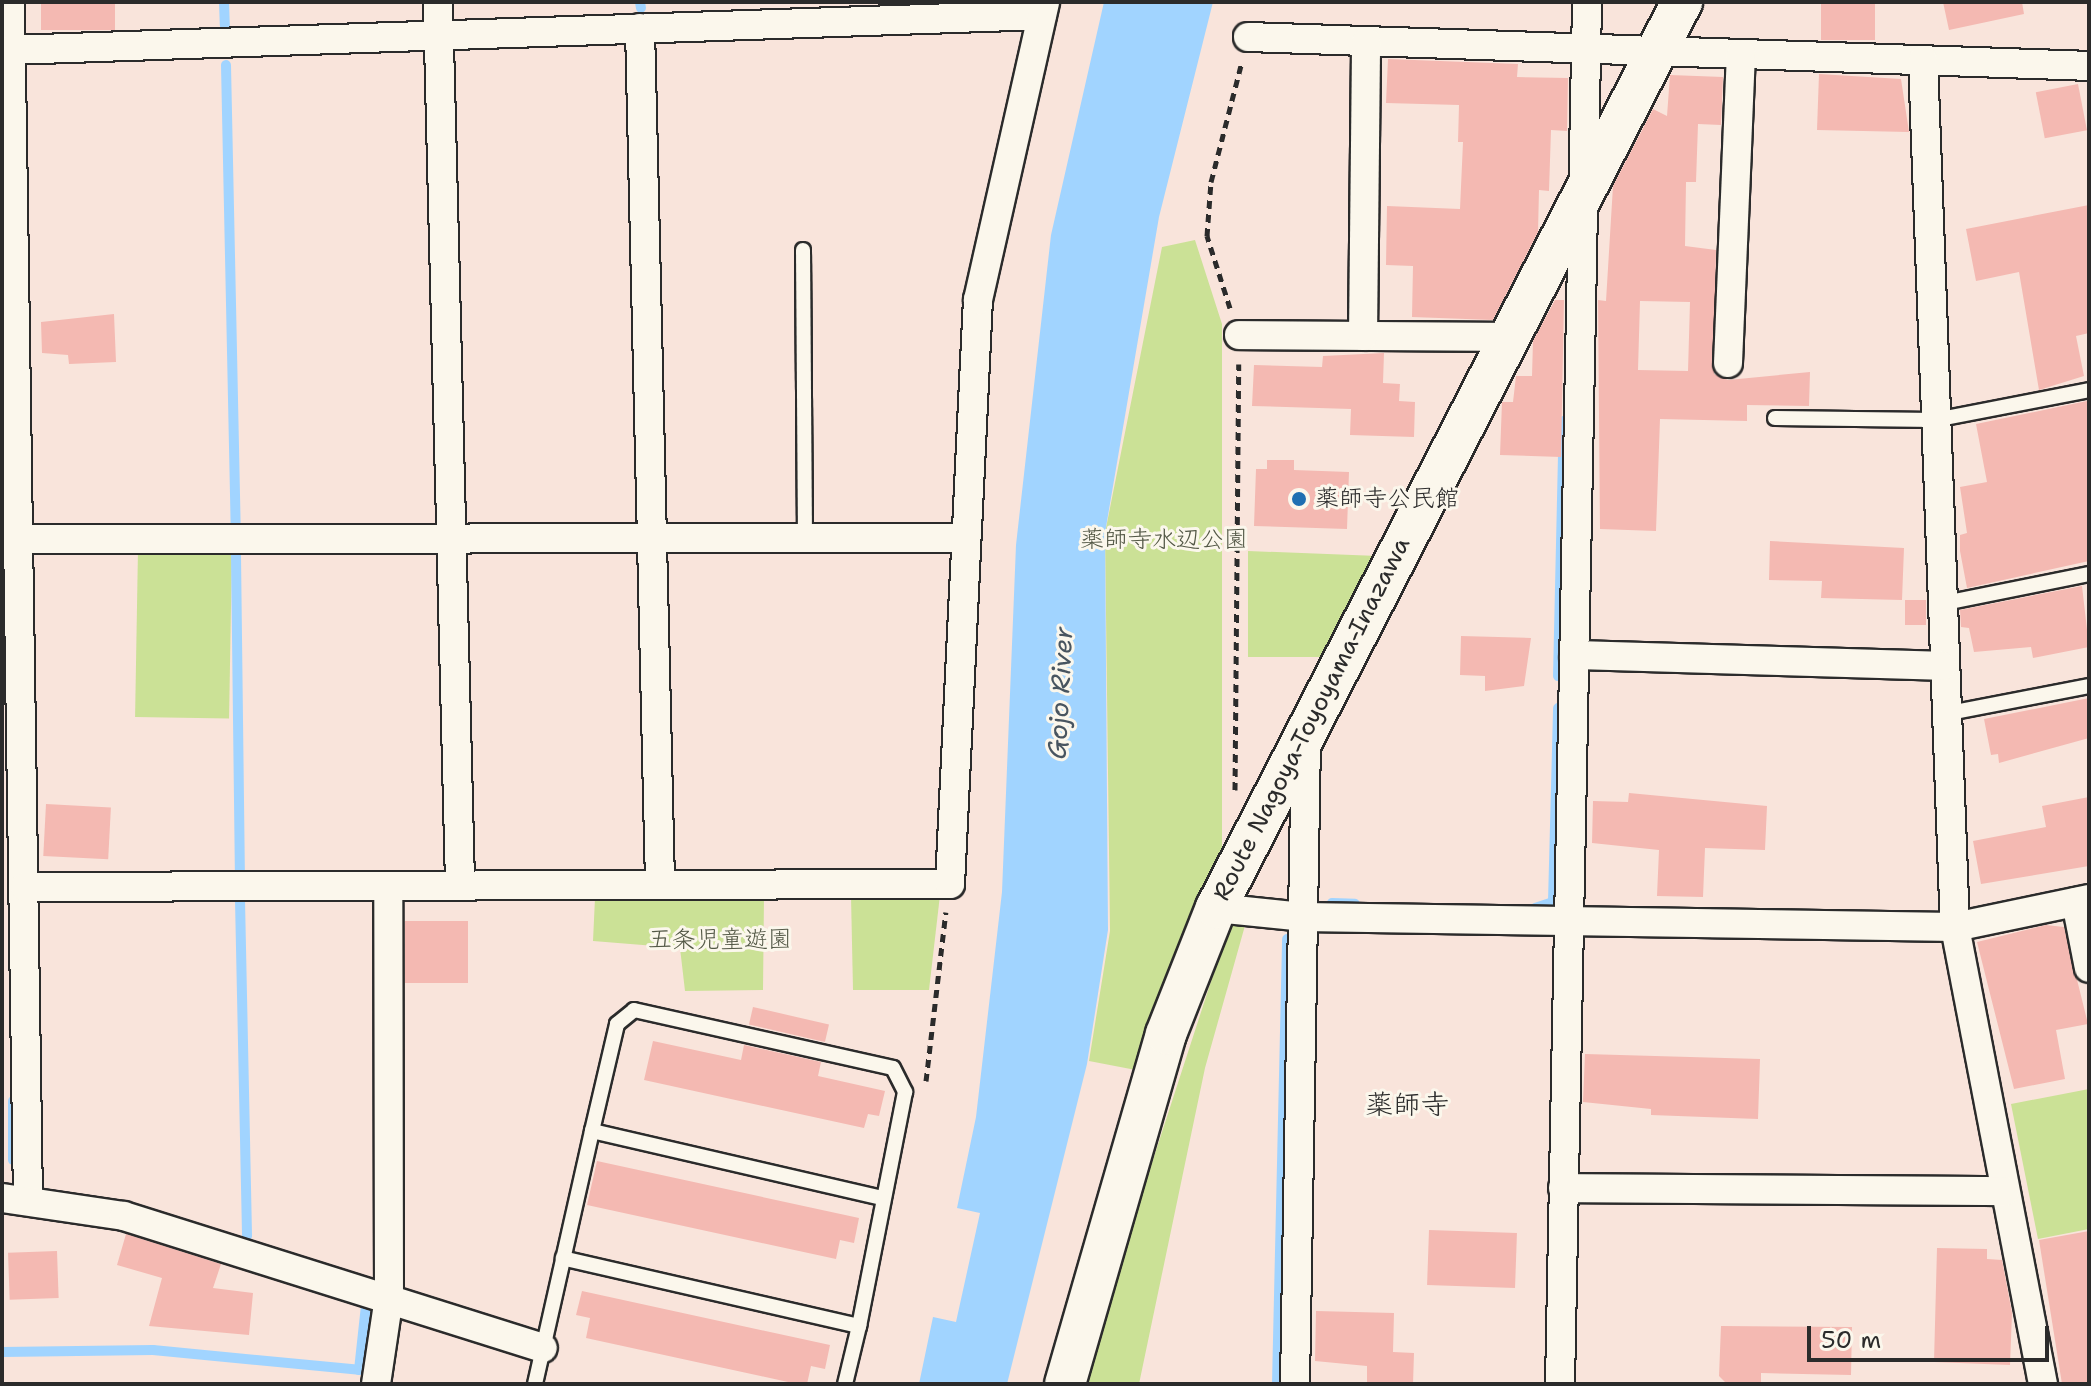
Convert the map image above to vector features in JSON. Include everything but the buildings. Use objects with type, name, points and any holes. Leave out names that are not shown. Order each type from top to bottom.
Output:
[{"type":"main road","name":"Route Nagoya-Toyoyama-Inazawa","points":[[1065,1384],[1157,1063],[1216,908],[1504,337],[1682,2]]},
{"type":"street","points":[[10,2],[8,200],[12,760],[25,887],[14,978],[15,1198],[124,1216],[543,1348]]},
{"type":"street","points":[[438,2],[460,885]]},
{"type":"street","points":[[1560,1384],[1587,2]]},
{"type":"street","points":[[10,50],[640,28],[844,11],[1043,8],[978,300],[963,538],[950,884],[660,882],[388,887],[25,887]]},
{"type":"street","points":[[640,28],[660,882]]},
{"type":"street","points":[[1248,37],[2089,66]]},
{"type":"street","points":[[1363,336],[1366,42]]},
{"type":"street","points":[[1728,363],[1741,54]]},
{"type":"street","points":[[1923,60],[1942,666],[1955,927],[2043,1384]]},
{"type":"street","points":[[1239,335],[1504,337]]},
{"type":"street","points":[[9,538],[451,541],[963,538]]},
{"type":"street","points":[[1574,655],[1942,666]]},
{"type":"street","points":[[1295,1384],[1306,732]]},
{"type":"street","points":[[376,1384],[389,1297],[388,887]]},
{"type":"street","points":[[1216,908],[1303,917],[1955,927],[2082,900],[2089,968]]},
{"type":"street","points":[[1563,1188],[2005,1191]]},
{"type":"lane","points":[[803,250],[805,539]]},
{"type":"lane","points":[[1775,418],[1935,420],[2089,390]]},
{"type":"lane","points":[[1940,604],[2089,574]]},
{"type":"lane","points":[[1944,714],[2089,686]]},
{"type":"lane","points":[[535,1384],[617,1024],[634,1010],[893,1068],[905,1092],[845,1384]]},
{"type":"lane","points":[[592,1131],[883,1198]]},
{"type":"lane","points":[[563,1258],[859,1326]]},
{"type":"path","points":[[1235,807],[1239,335],[1207,236],[1211,182],[1248,37]]},
{"type":"green space","name":"薬師寺水辺公園","points":[[1195,240],[1222,324],[1222,856],[1141,1071],[1089,1061],[1110,931],[1105,533],[1162,247]]},
{"type":"green space","points":[[138,549],[232,551],[229,719],[135,717]]},
{"type":"green space","points":[[1248,551],[1378,556],[1328,657],[1248,657]]},
{"type":"green space","points":[[940,895],[929,990],[853,990],[851,896]]},
{"type":"green space","name":"五条児童遊園","points":[[764,897],[763,990],[685,991],[680,948],[593,941],[595,898]]},
{"type":"green space","points":[[1246,922],[1205,1068],[1139,1384],[1080,1384],[1230,923]]},
{"type":"green space","points":[[2089,1089],[2089,1229],[2038,1239],[2011,1104]]},
{"type":"water","name":"Gojo River","points":[[1104,2],[1213,2],[1159,217],[1105,533],[1108,930],[1087,1064],[1007,1384],[919,1384],[933,1317],[956,1322],[980,1213],[957,1208],[976,1117],[1002,892],[1016,545],[1051,235]]},
{"type":"waterway","points":[[224,2],[225,25]]},
{"type":"waterway","points":[[640,2],[641,8]]},
{"type":"waterway","points":[[226,65],[236,528]]},
{"type":"waterway","points":[[2,409],[4,507]]},
{"type":"waterway","points":[[1558,676],[1564,421]]},
{"type":"waterway","points":[[236,555],[240,871]]},
{"type":"waterway","points":[[1535,908],[1553,902],[1558,708]]},
{"type":"waterway","points":[[240,900],[247,1236]]},
{"type":"waterway","points":[[1332,903],[1355,904]]},
{"type":"waterway","points":[[1277,1384],[1287,939]]},
{"type":"waterway","points":[[13,1101],[13,1160]]},
{"type":"waterway","points":[[2,1352],[153,1350],[359,1370],[366,1306]]},
{"type":"place","name":"薬師寺公民館","points":[[1299,499]]},
{"type":"district","name":"薬師寺","points":[[1407,1104]]}]
